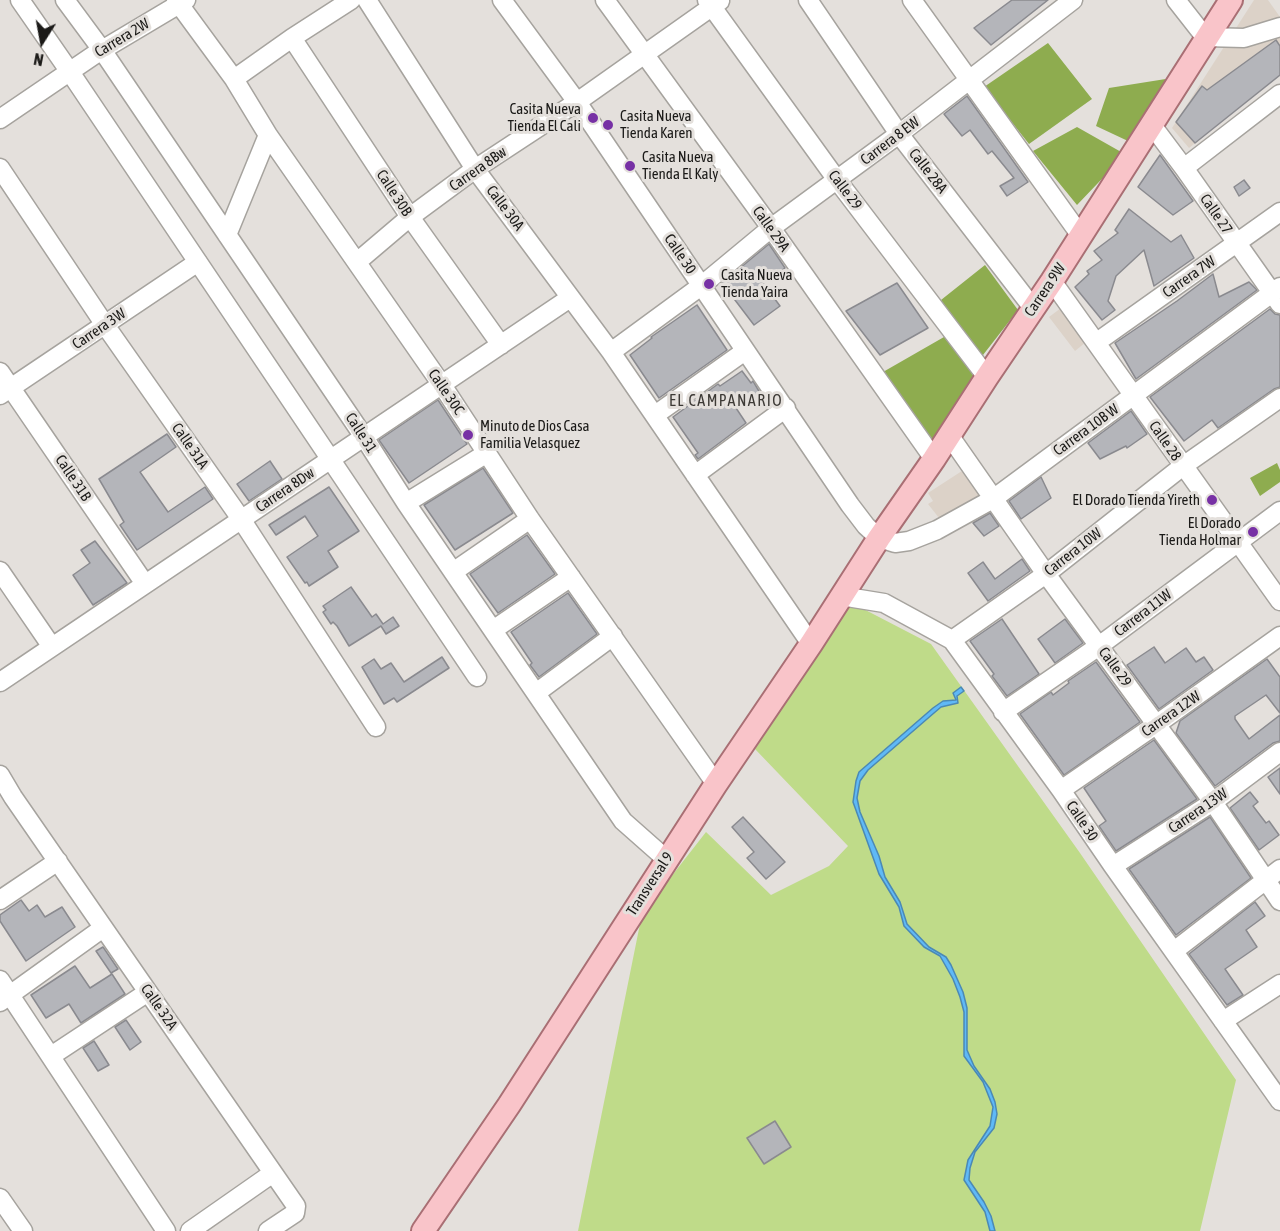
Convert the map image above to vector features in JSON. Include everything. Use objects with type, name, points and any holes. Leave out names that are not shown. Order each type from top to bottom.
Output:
[{"type":"main road","name":"Carrera 9W","points":[[879,538],[1052,281],[1205,37],[1231,0]]},
{"type":"main road","name":"Transversal 9","points":[[423,1231],[509,1104],[666,860],[879,538]]},
{"type":"street","points":[[20,0],[477,677]]},
{"type":"street","name":"Calle 31","points":[[65,0],[102,50],[364,437],[453,573],[624,821],[666,860]]},
{"type":"street","points":[[234,79],[351,0]]},
{"type":"street","name":"Calle 30A","points":[[367,0],[475,169],[655,415],[811,644]]},
{"type":"street","name":"Calle 30","points":[[502,0],[576,102],[850,505],[866,526],[879,538]]},
{"type":"street","name":"Calle 29A","points":[[605,0],[771,228],[934,459]]},
{"type":"street","name":"Calle 28A","points":[[808,0],[899,134],[1033,308]]},
{"type":"street","points":[[912,0],[1081,236]]},
{"type":"street","name":"Carrera 8 EW","points":[[610,352],[701,286],[771,228],[899,134],[1073,0]]},
{"type":"street","points":[[1176,0],[1205,37],[1244,38],[1280,27]]},
{"type":"street","name":"Carrera 2W","points":[[0,119],[102,50],[180,2]]},
{"type":"street","name":"Calle 30C","points":[[180,2],[234,79],[268,135],[442,384],[530,519],[716,784]]},
{"type":"street","name":"Carrera 8Bw","points":[[357,262],[410,217],[475,169],[644,55],[714,2]]},
{"type":"street","name":"Calle 29","points":[[714,2],[837,180],[987,377]]},
{"type":"street","name":"Calle 30B","points":[[292,38],[410,217],[501,345]]},
{"type":"street","points":[[1184,168],[1280,94]]},
{"type":"street","name":"Calle 27","points":[[1150,124],[1236,243],[1277,294]]},
{"type":"street","points":[[227,235],[268,135]]},
{"type":"street","name":"Calle 31A","points":[[0,168],[105,325],[242,519],[376,727]]},
{"type":"street","name":"Carrera 7W","points":[[1097,342],[1280,212]]},
{"type":"street","name":"Carrera 3W","points":[[5,391],[198,262]]},
{"type":"street","name":"Calle 28","points":[[1052,281],[1280,601]]},
{"type":"street","name":"Carrera 10B W","points":[[879,538],[895,543],[909,541],[937,530],[993,499],[1277,294]]},
{"type":"street","name":"Carrera 8Dw","points":[[0,682],[570,298]]},
{"type":"street","points":[[655,415],[745,351]]},
{"type":"street","name":"Calle 31B","points":[[0,372],[5,391],[145,584]]},
{"type":"street","name":"Carrera 10W","points":[[952,640],[1046,574],[1183,466],[1280,398]]},
{"type":"street","points":[[695,475],[786,408]]},
{"type":"street","name":"Calle 29","points":[[948,435],[1046,574],[1213,802],[1273,874],[1280,901]]},
{"type":"street","points":[[406,502],[487,453]]},
{"type":"street","name":"Carrera 11W","points":[[1004,712],[1099,646],[1280,511]]},
{"type":"street","points":[[453,573],[530,519]]},
{"type":"street","points":[[0,571],[52,647]]},
{"type":"street","points":[[493,630],[571,577]]},
{"type":"street","name":"Calle 30","points":[[841,596],[884,603],[952,640],[1061,790],[1223,1022],[1279,1097]]},
{"type":"street","points":[[536,693],[613,636]]},
{"type":"street","name":"Carrera 12W","points":[[1061,790],[1280,636]]},
{"type":"street","name":"Carrera 13W","points":[[1113,866],[1213,802],[1280,752]]},
{"type":"street","name":"Calle 32A","points":[[0,775],[6,801],[58,861],[296,1206],[297,1210],[268,1231]]},
{"type":"street","points":[[0,900],[58,861]]},
{"type":"street","points":[[1174,951],[1273,874]]},
{"type":"street","points":[[103,928],[3,992],[51,1056],[166,1231]]},
{"type":"street","points":[[1223,1022],[1280,984]]},
{"type":"street","points":[[51,1056],[148,992]]},
{"type":"street","points":[[190,1231],[273,1173]]},
{"type":"street","points":[[0,1198],[23,1231]]},
{"type":"shaded area","points":[[1254,0],[1268,0],[1280,17],[1280,75],[1189,148],[1172,128]]},
{"type":"shaded area","points":[[1061,308],[1086,342],[1075,351],[1049,317]]},
{"type":"shaded area","points":[[965,469],[983,496],[943,523],[928,504],[933,501],[928,493]]},
{"type":"green space","points":[[1048,43],[1092,99],[1029,144],[984,87]]},
{"type":"green space","points":[[1172,78],[1128,141],[1096,126],[1109,88]]},
{"type":"green space","points":[[1077,127],[1130,157],[1119,161],[1077,205],[1033,151]]},
{"type":"green space","points":[[985,265],[1018,310],[983,355],[978,365],[941,300]]},
{"type":"green space","points":[[944,337],[975,376],[938,448],[883,372]]},
{"type":"green space","points":[[1277,463],[1280,470],[1280,482],[1260,496],[1250,478]]},
{"type":"green space","points":[[850,602],[931,644],[1080,853],[1236,1080],[1200,1231],[578,1231],[642,914],[706,832],[771,895],[829,866],[848,846],[755,749]]},
{"type":"water","points":[[961,687],[964,691],[957,696],[958,703],[941,707],[868,770],[860,781],[857,798],[860,812],[879,856],[885,877],[900,902],[907,924],[929,947],[946,957],[963,992],[967,1008],[967,1050],[974,1066],[990,1089],[997,1114],[994,1128],[975,1152],[969,1180],[984,1202],[995,1231],[990,1231],[985,1212],[964,1180],[968,1160],[990,1126],[993,1107],[983,1082],[964,1056],[964,1012],[960,997],[940,956],[924,947],[904,926],[899,907],[879,874],[853,802],[859,772],[933,708],[943,701],[956,700],[953,693]]},
{"type":"building","points":[[1012,0],[1048,0],[991,45],[974,28]]},
{"type":"building","points":[[1276,40],[1280,46],[1280,75],[1195,143],[1176,122],[1202,86],[1207,90]]},
{"type":"building","points":[[967,96],[1028,182],[1007,196],[1000,186],[1014,178],[992,151],[988,154],[970,130],[962,136],[944,114]]},
{"type":"building","points":[[1160,155],[1193,201],[1173,215],[1138,187]]},
{"type":"building","points":[[1244,180],[1250,188],[1239,196],[1234,187]]},
{"type":"building","points":[[1129,209],[1171,242],[1181,235],[1194,258],[1154,286],[1144,250],[1116,276],[1108,301],[1115,310],[1102,320],[1075,287],[1089,274],[1087,271],[1102,260],[1094,251],[1118,233],[1115,230]]},
{"type":"building","points":[[769,244],[785,268],[763,283],[780,306],[754,325],[722,283]]},
{"type":"building","points":[[1213,274],[1219,297],[1249,282],[1257,290],[1136,379],[1115,343]]},
{"type":"building","points":[[897,283],[928,328],[880,355],[846,311]]},
{"type":"building","points":[[697,305],[727,350],[659,398],[630,355],[651,337]]},
{"type":"building","points":[[1270,309],[1280,315],[1280,387],[1218,428],[1212,420],[1184,441],[1150,397]]},
{"type":"building","points":[[742,371],[751,383],[753,381],[760,393],[736,408],[746,423],[698,459],[695,455],[698,453],[673,417],[718,384],[720,386]]},
{"type":"building","points":[[438,400],[467,444],[409,483],[379,440]]},
{"type":"building","points":[[1131,411],[1147,434],[1127,448],[1126,446],[1100,459],[1088,443]]},
{"type":"building","points":[[167,434],[176,447],[140,472],[168,512],[205,487],[213,499],[137,550],[120,525],[124,522],[99,479]]},
{"type":"building","points":[[270,461],[282,479],[249,501],[237,484]]},
{"type":"building","points":[[483,468],[513,513],[455,550],[424,505]]},
{"type":"building","points":[[1041,477],[1051,498],[1021,519],[1009,501]]},
{"type":"building","points":[[329,487],[359,531],[328,551],[338,567],[309,586],[287,557],[318,536],[305,516],[276,535],[269,525]]},
{"type":"building","points":[[990,513],[999,526],[984,536],[973,523]]},
{"type":"building","points":[[527,535],[555,574],[498,613],[470,574]]},
{"type":"building","points":[[95,541],[127,583],[93,605],[73,575],[90,563],[81,550]]},
{"type":"building","points":[[1022,559],[1030,571],[988,601],[968,573],[983,562],[995,579]]},
{"type":"building","points":[[351,587],[372,617],[376,614],[383,624],[393,617],[399,626],[386,634],[381,626],[349,646],[337,626],[333,622],[331,624],[323,612],[326,610],[323,606]]},
{"type":"building","points":[[568,593],[597,634],[539,677],[511,632]]},
{"type":"building","points":[[1002,619],[1039,674],[1007,696],[970,641]]},
{"type":"building","points":[[1065,619],[1083,643],[1055,663],[1038,639]]},
{"type":"building","points":[[1154,647],[1165,663],[1186,648],[1196,662],[1204,657],[1213,670],[1159,709],[1127,665]]},
{"type":"building","points":[[442,657],[449,668],[397,702],[394,698],[384,704],[362,667],[374,659],[381,669],[391,663],[404,682]]},
{"type":"building","points":[[1267,659],[1280,677],[1280,713],[1266,695],[1235,716],[1235,719],[1249,739],[1280,715],[1280,741],[1273,743],[1215,786],[1176,733],[1180,721]]},
{"type":"building","points":[[1096,662],[1140,722],[1064,775],[1020,714],[1051,692],[1053,695],[1069,683],[1068,681]]},
{"type":"building","points":[[1154,740],[1197,799],[1116,851],[1099,826],[1106,821],[1084,788]]},
{"type":"building","points":[[1280,768],[1280,794],[1268,777]]},
{"type":"building","points":[[1250,792],[1258,802],[1253,806],[1266,823],[1269,821],[1279,835],[1259,850],[1230,808]]},
{"type":"building","points":[[743,817],[785,862],[766,879],[747,858],[754,852],[732,827]]},
{"type":"building","points":[[1210,817],[1251,878],[1176,935],[1129,869]]},
{"type":"building","points":[[21,900],[29,911],[37,905],[45,917],[62,907],[75,927],[26,961],[0,921],[0,915]]},
{"type":"building","points":[[1255,902],[1265,916],[1246,930],[1257,947],[1225,969],[1243,995],[1227,1005],[1189,954]]},
{"type":"building","points":[[103,947],[118,969],[111,973],[96,951]]},
{"type":"building","points":[[75,966],[90,988],[112,974],[125,994],[81,1023],[69,1004],[46,1018],[31,995]]},
{"type":"building","points":[[126,1020],[141,1042],[130,1050],[115,1027]]},
{"type":"building","points":[[94,1041],[109,1065],[98,1071],[83,1048]]},
{"type":"building","points":[[775,1121],[791,1147],[764,1164],[747,1138]]},
{"type":"place","name":"Casita Nueva Tienda El Cali","points":[[593,118]]},
{"type":"place","name":"Casita Nueva Tienda Karen","points":[[608,125]]},
{"type":"place","name":"Casita Nueva Tienda El Kaly","points":[[630,166]]},
{"type":"place","name":"Casita Nueva Tienda Yaira","points":[[709,284]]},
{"type":"place","name":"Minuto de Dios Casa Familia Velasquez","points":[[468,435]]},
{"type":"place","name":"El Dorado Tienda Yireth","points":[[1212,500]]},
{"type":"place","name":"El Dorado Tienda Holmar","points":[[1253,532]]},
{"type":"district","name":"EL CAMPANARIO","points":[[726,401]]}]
